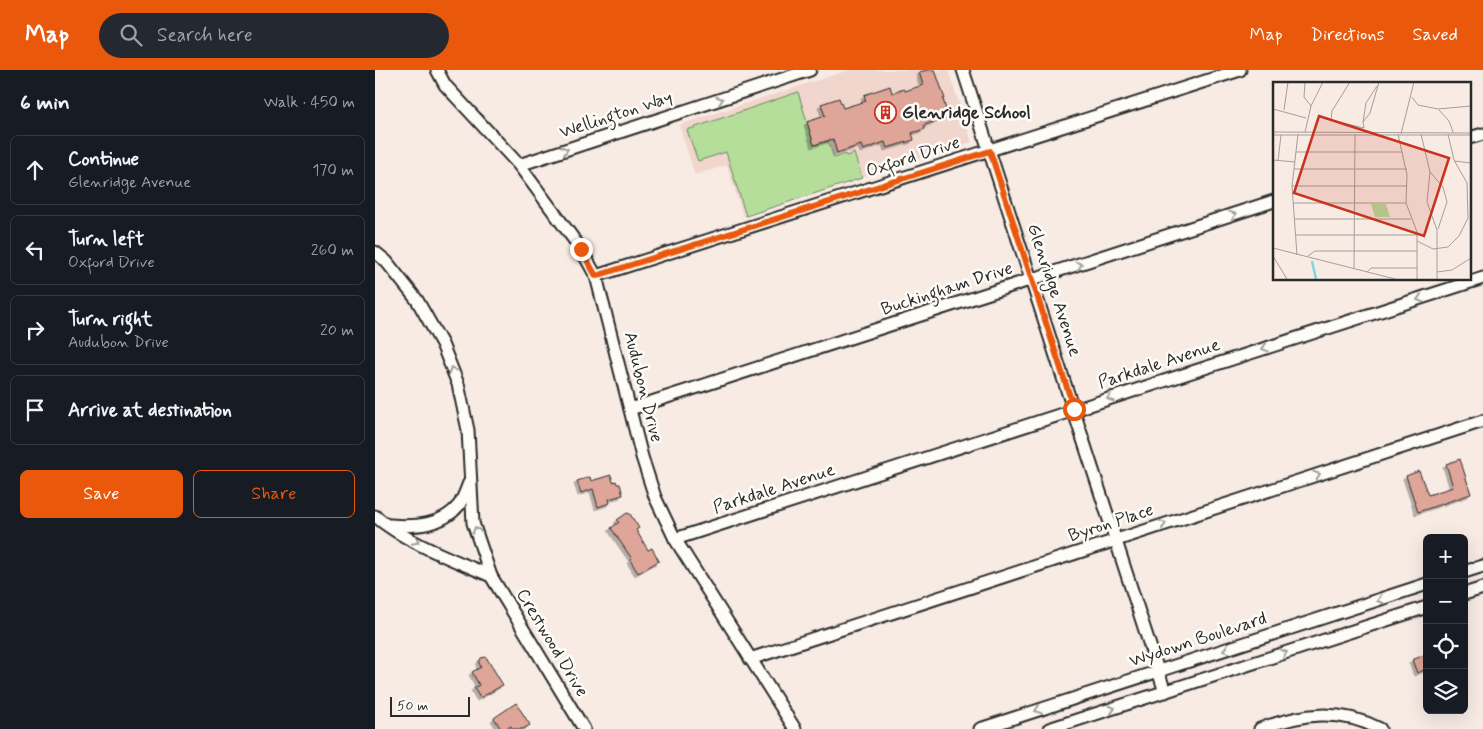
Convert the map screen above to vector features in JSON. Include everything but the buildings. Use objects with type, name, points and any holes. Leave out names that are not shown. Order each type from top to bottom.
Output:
[{"type":"street","name":"Audubon Drive","points":[[437,70],[445,85],[519,165],[581,249],[596,276],[642,457],[655,497],[675,539],[795,729]]},
{"type":"street","name":"Wellington Way","points":[[519,165],[810,70]]},
{"type":"street","name":"Glenridge Avenue","points":[[963,70],[1033,280],[1165,692]]},
{"type":"street","name":"Oxford Drive","points":[[596,276],[1240,70]]},
{"type":"street","name":"Buckingham Drive","points":[[630,409],[1273,201]]},
{"type":"street","name":"Crestwood Drive","points":[[375,252],[386,261],[417,300],[442,344],[458,384],[468,430],[473,523],[491,576],[584,729]]},
{"type":"street","name":"Parkdale Avenue","points":[[675,539],[1483,278]]},
{"type":"street","name":"Byron Place","points":[[750,659],[1483,421]]},
{"type":"street","name":"Crestwood Drive","points":[[386,525],[409,527],[425,525],[445,517],[460,504],[470,480]]},
{"type":"street","points":[[375,516],[386,525],[439,554],[491,576]]},
{"type":"street","points":[[1468,571],[1483,566]]},
{"type":"street","name":"Wydown Boulevard","points":[[980,729],[1423,585]]},
{"type":"street","points":[[1468,593],[1483,588]]},
{"type":"street","points":[[1049,729],[1069,726],[1165,692],[1423,607]]},
{"type":"street","points":[[1058,704],[1069,726]]},
{"type":"street","points":[[1260,729],[1295,717],[1314,715],[1347,717],[1368,723],[1380,729]]},
{"type":"shaded area","name":"Glenridge School","points":[[849,70],[948,70],[972,142],[743,216],[727,165],[695,175],[679,125]]},
{"type":"green space","points":[[798,92],[814,145],[828,141],[834,158],[854,153],[862,178],[746,216],[726,152],[698,161],[687,130]]},
{"type":"place","name":"Glenridge School","points":[[886,113]]},
{"type":"route","points":[[581,249],[596,276],[990,151],[1074,409]]}]
